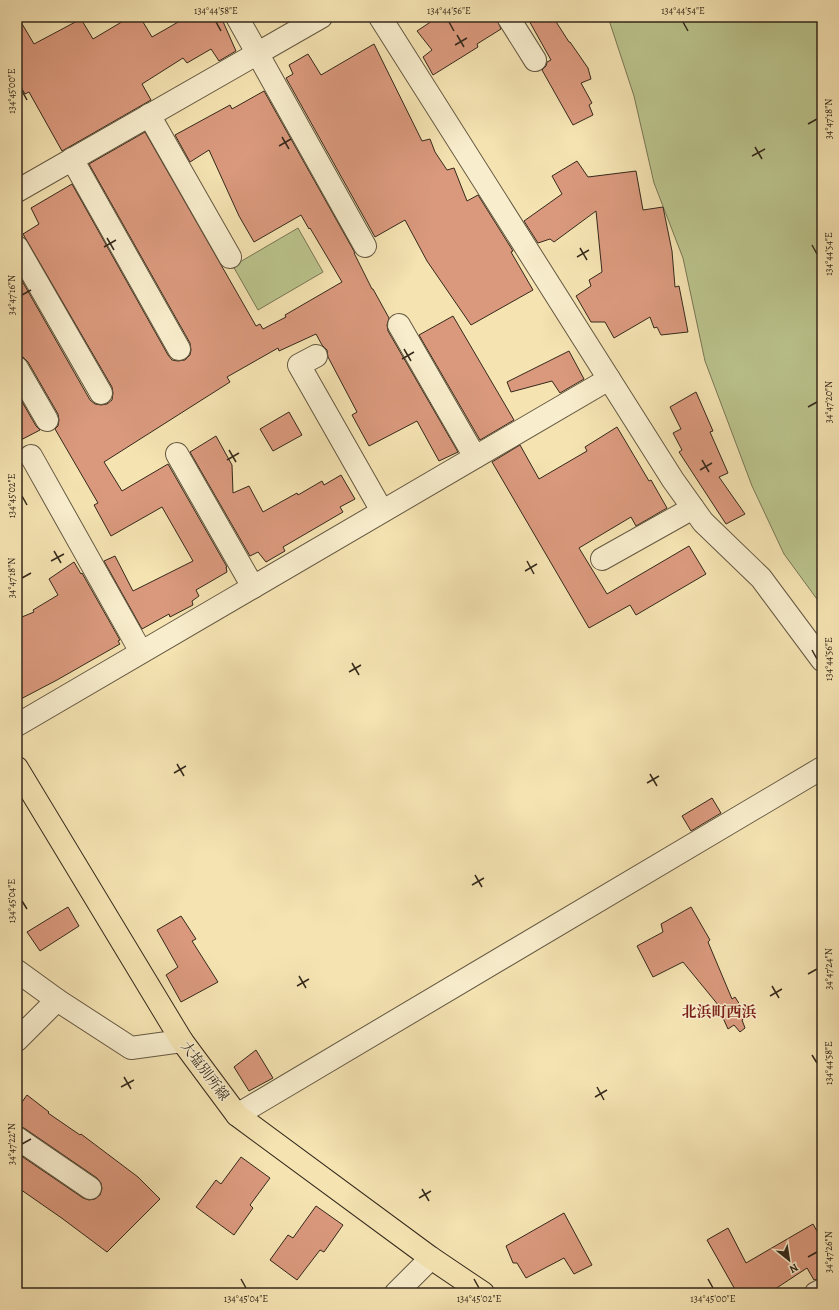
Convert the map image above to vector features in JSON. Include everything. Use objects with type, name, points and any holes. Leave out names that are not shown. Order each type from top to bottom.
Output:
[{"type":"main road","name":"大塩別所線","points":[[17,768],[182,1041],[237,1115],[432,1258],[483,1293]]},
{"type":"street","points":[[237,17],[365,246]]},
{"type":"street","points":[[17,191],[321,17]]},
{"type":"street","points":[[380,17],[673,480],[703,522],[761,578],[822,660]]},
{"type":"street","points":[[508,17],[536,60]]},
{"type":"street","points":[[149,115],[230,257]]},
{"type":"street","points":[[72,159],[179,349]]},
{"type":"street","points":[[17,247],[101,393]]},
{"type":"street","points":[[399,325],[475,457]]},
{"type":"street","points":[[316,356],[300,365],[382,511]]},
{"type":"street","points":[[17,368],[48,420]]},
{"type":"street","points":[[17,725],[610,379]]},
{"type":"street","points":[[176,454],[253,587]]},
{"type":"street","points":[[31,456],[141,652]]},
{"type":"street","points":[[602,559],[693,508]]},
{"type":"street","points":[[237,1115],[822,768]]},
{"type":"street","points":[[17,971],[57,1000],[131,1048],[182,1041]]},
{"type":"street","points":[[17,1040],[57,1000]]},
{"type":"street","points":[[17,1138],[90,1188]]},
{"type":"street","points":[[396,1293],[432,1258]]},
{"type":"street","points":[[816,1293],[822,1290]]},
{"type":"green space","points":[[608,17],[822,17],[822,606],[784,554],[752,486],[705,361],[683,258],[654,183],[634,96]]},
{"type":"green space","points":[[298,228],[323,272],[258,310],[233,266]]},
{"type":"building","points":[[17,17],[34,44],[81,19],[93,39],[130,17],[140,17],[152,37],[187,17],[221,17],[236,51],[219,61],[211,49],[187,63],[183,58],[142,84],[151,100],[62,151],[29,92],[25,94],[17,80]]},
{"type":"building","points":[[438,17],[496,17],[501,29],[477,44],[478,47],[433,75],[423,57],[432,50],[417,31]]},
{"type":"building","points":[[527,17],[553,17],[588,68],[591,79],[581,83],[592,103],[589,105],[593,115],[573,125],[542,70],[546,66],[547,62],[551,60]]},
{"type":"building","points":[[374,44],[422,141],[430,139],[435,152],[447,170],[454,168],[467,201],[478,195],[513,251],[511,252],[533,290],[471,325],[427,261],[405,220],[375,237],[286,78],[293,74],[289,65],[308,54],[321,75]]},
{"type":"building","points":[[264,91],[355,253],[372,289],[389,318],[387,325],[388,331],[458,452],[439,461],[417,421],[369,446],[352,415],[357,412],[328,357],[327,350],[322,345],[316,334],[279,351],[278,348],[227,377],[230,382],[104,462],[122,491],[168,464],[227,567],[227,572],[196,590],[199,596],[192,601],[193,605],[170,617],[169,614],[142,629],[104,561],[115,556],[133,591],[193,561],[162,507],[111,536],[94,505],[98,503],[55,429],[58,426],[58,414],[28,362],[23,357],[17,356],[17,272],[90,400],[95,404],[107,404],[112,400],[112,387],[23,234],[39,224],[31,208],[72,184],[168,355],[172,360],[185,360],[190,355],[190,343],[89,164],[145,132],[256,326],[260,324],[263,329],[286,317],[285,315],[342,282],[310,228],[309,229],[301,215],[254,242],[239,216],[209,150],[190,162],[175,135],[230,105],[232,109]]},
{"type":"building","points":[[577,161],[588,177],[636,171],[643,210],[663,207],[672,251],[675,287],[679,286],[688,332],[661,335],[657,327],[654,328],[650,317],[614,338],[605,322],[591,322],[576,296],[591,286],[589,280],[602,272],[596,211],[554,242],[550,239],[538,243],[524,221],[562,194],[552,176]]},
{"type":"building","points":[[453,316],[514,420],[480,440],[419,335]]},
{"type":"building","points":[[569,351],[584,379],[560,393],[552,381],[511,392],[507,382]]},
{"type":"building","points":[[696,392],[713,431],[710,432],[728,473],[719,477],[745,514],[726,524],[679,452],[682,450],[673,433],[681,429],[670,407]]},
{"type":"building","points":[[17,393],[36,426],[40,430],[17,442]]},
{"type":"building","points":[[289,412],[302,435],[273,451],[260,429]]},
{"type":"building","points":[[617,427],[667,508],[636,526],[631,517],[579,548],[607,594],[689,546],[706,574],[636,615],[630,605],[589,628],[492,462],[520,445],[539,479],[587,451],[585,447]]},
{"type":"building","points":[[216,436],[232,465],[233,493],[249,486],[263,512],[297,493],[298,495],[322,481],[324,485],[341,475],[355,499],[340,507],[343,512],[283,547],[285,551],[266,562],[258,552],[250,556],[190,452]]},
{"type":"building","points":[[74,562],[81,574],[82,573],[120,640],[118,641],[120,644],[17,701],[17,619],[34,612],[33,610],[58,595],[49,579]]},
{"type":"building","points":[[712,798],[721,813],[691,831],[682,816]]},
{"type":"building","points":[[68,907],[79,926],[40,951],[27,932]]},
{"type":"building","points":[[691,907],[710,940],[708,942],[732,999],[735,997],[747,1016],[742,1020],[745,1028],[740,1032],[734,1025],[728,1029],[718,1007],[719,1006],[683,962],[653,977],[637,946],[663,932],[661,924]]},
{"type":"building","points":[[181,916],[196,939],[192,941],[218,982],[181,1002],[166,975],[178,967],[157,930]]},
{"type":"building","points":[[256,1050],[273,1078],[249,1091],[234,1067]]},
{"type":"building","points":[[27,1095],[49,1112],[48,1113],[80,1135],[81,1134],[138,1177],[160,1199],[107,1252],[17,1187],[17,1153],[83,1198],[89,1200],[95,1199],[100,1195],[102,1189],[101,1183],[97,1178],[24,1128],[17,1126],[17,1109]]},
{"type":"building","points":[[241,1157],[270,1178],[250,1205],[253,1208],[234,1235],[196,1207],[216,1180],[221,1184]]},
{"type":"building","points":[[316,1206],[343,1225],[324,1252],[320,1250],[297,1280],[270,1260],[288,1235],[293,1238]]},
{"type":"building","points":[[564,1213],[592,1265],[574,1274],[564,1258],[526,1278],[517,1263],[513,1263],[506,1246]]},
{"type":"building","points":[[813,1224],[822,1240],[822,1278],[814,1280],[807,1268],[769,1293],[737,1293],[707,1240],[728,1228],[746,1263]]},
{"type":"district","name":"北浜町西浜","points":[[719,1012]]}]
